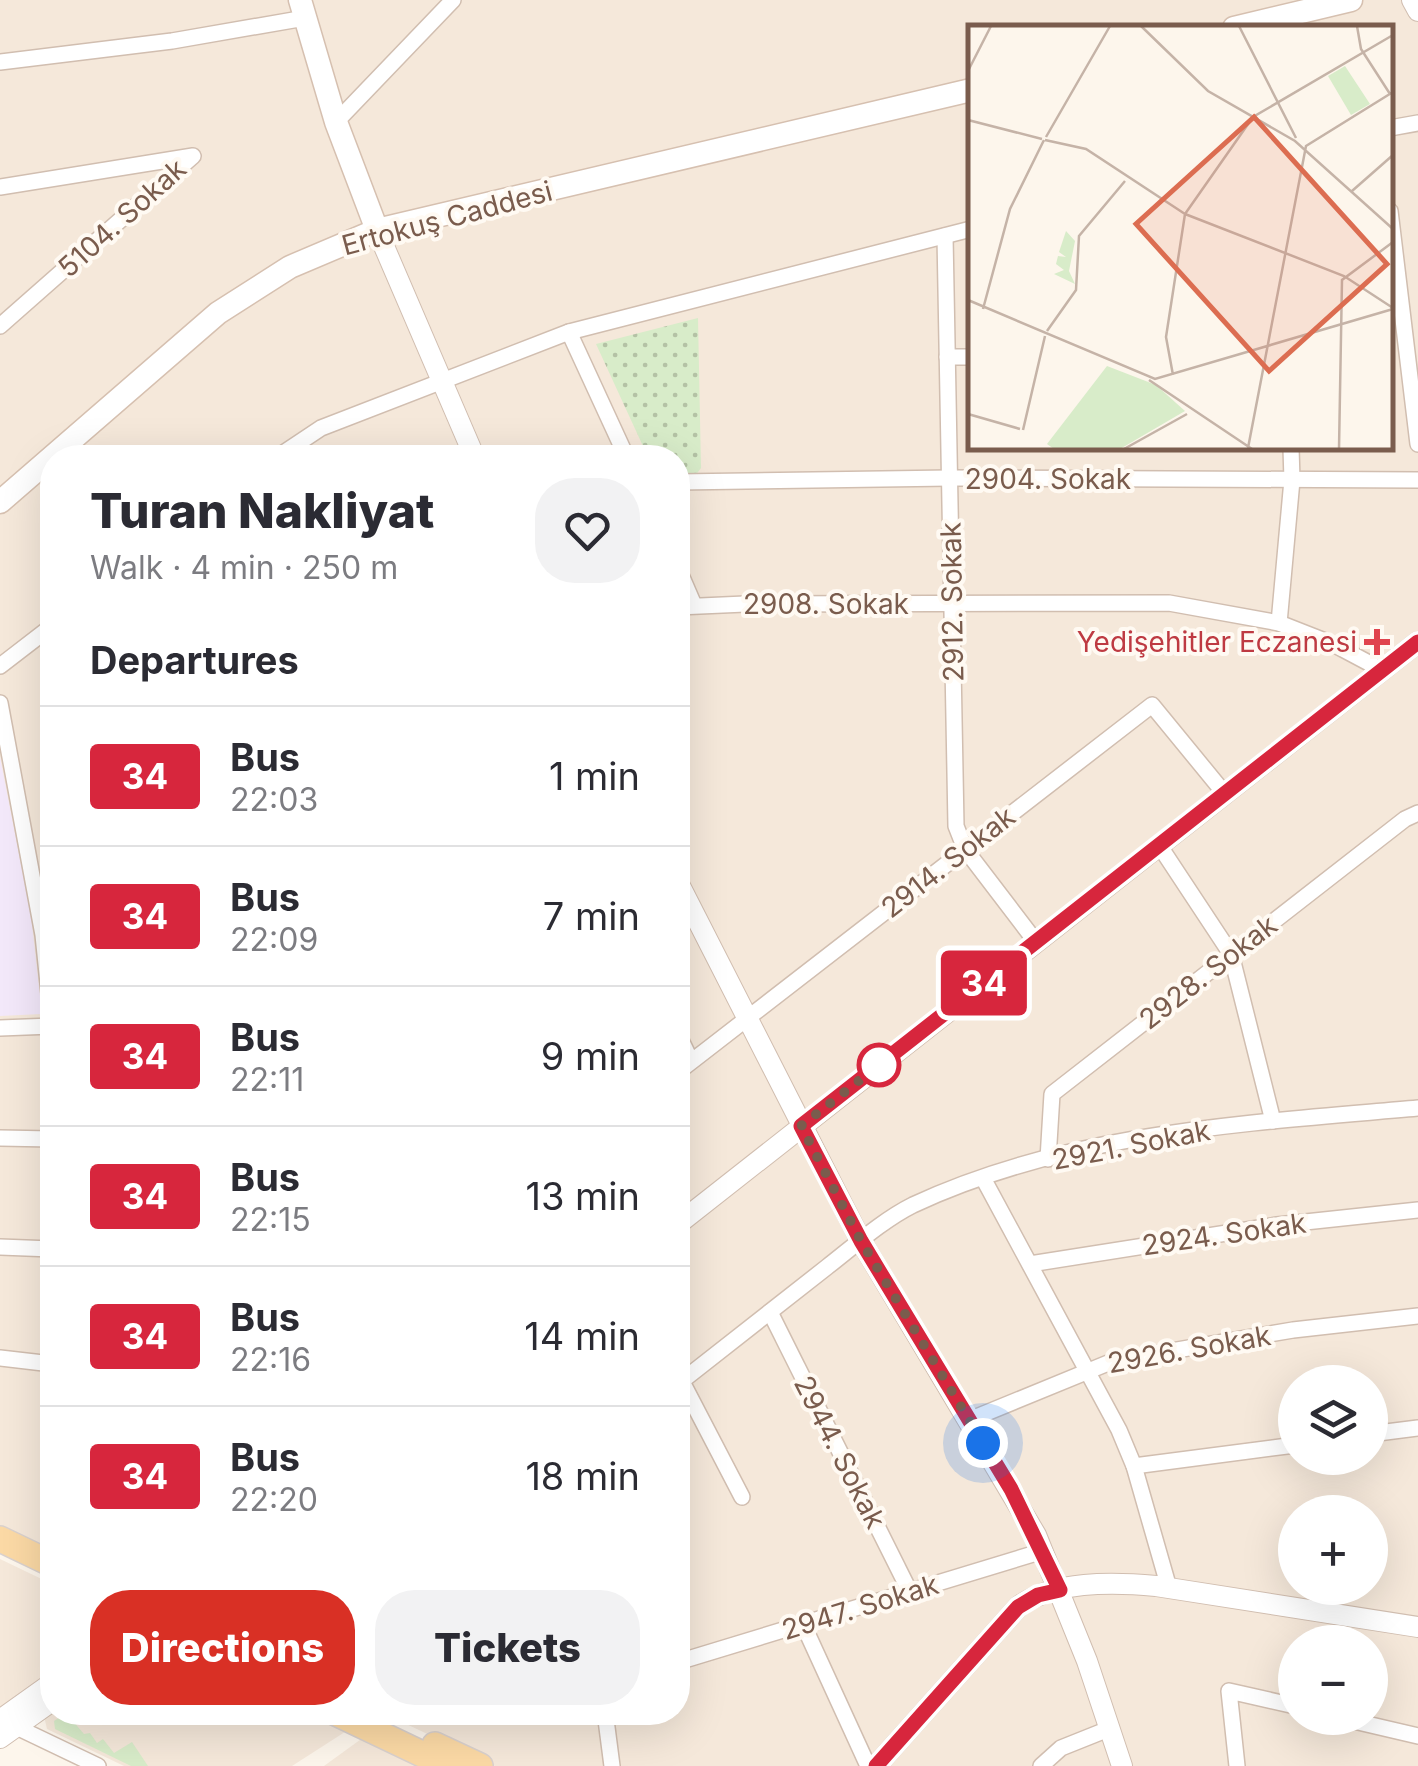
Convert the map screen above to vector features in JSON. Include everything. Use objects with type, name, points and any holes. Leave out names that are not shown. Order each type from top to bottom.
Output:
[{"type":"main road","points":[[1247,25],[1351,0]]},
{"type":"main road","points":[[303,9],[336,122],[377,230]]},
{"type":"main road","name":"Ertokuş Caddesi","points":[[65,445],[218,312],[290,267],[377,230],[968,90]]},
{"type":"main road","name":"Ertokuş Caddesi","points":[[0,502],[40,467]]},
{"type":"main road","points":[[0,1538],[40,1560]]},
{"type":"main road","points":[[0,1554],[40,1563]]},
{"type":"main road","points":[[361,1725],[447,1766]]},
{"type":"main road","points":[[394,1725],[480,1766]]},
{"type":"street","points":[[336,122],[453,0]]},
{"type":"street","points":[[1412,0],[1418,11]]},
{"type":"street","points":[[0,62],[172,41],[303,9]]},
{"type":"street","points":[[1393,127],[1418,123]]},
{"type":"street","name":"5104. Sokak","points":[[0,187],[193,156],[0,326]]},
{"type":"street","points":[[377,230],[470,445]]},
{"type":"street","points":[[296,445],[321,428],[569,332],[968,230]]},
{"type":"street","points":[[1393,235],[1418,444]]},
{"type":"street","name":"2912. Sokak","points":[[946,236],[955,817],[965,849],[1036,942]]},
{"type":"street","points":[[569,332],[621,445]]},
{"type":"street","points":[[948,357],[968,358]]},
{"type":"street","points":[[1279,623],[1292,480],[1291,450]]},
{"type":"street","name":"2904. Sokak","points":[[690,482],[950,478],[1418,480]]},
{"type":"street","name":"2908. Sokak","points":[[690,606],[1168,603],[1279,623],[1335,645],[1382,670]]},
{"type":"street","points":[[0,666],[40,635]]},
{"type":"street","points":[[690,1214],[1418,642]]},
{"type":"street","points":[[0,703],[40,896]]},
{"type":"street","name":"2914. Sokak","points":[[691,1061],[1152,705],[1225,794]]},
{"type":"street","name":"2928. Sokak","points":[[1048,1160],[1052,1094],[1405,819],[1418,813]]},
{"type":"street","points":[[1159,846],[1231,954],[1272,1121]]},
{"type":"street","points":[[690,907],[861,1241],[1011,1489],[1043,1552],[1122,1766]]},
{"type":"street","points":[[0,1028],[40,1025]]},
{"type":"street","name":"2921. Sokak","points":[[690,1371],[910,1206],[984,1178],[1157,1136],[1418,1108]]},
{"type":"street","points":[[0,1138],[40,1139]]},
{"type":"street","points":[[984,1178],[1119,1430],[1134,1466],[1169,1588]]},
{"type":"street","name":"2924. Sokak","points":[[1030,1264],[1277,1224],[1418,1210]]},
{"type":"street","points":[[0,1247],[40,1248]]},
{"type":"street","name":"2944. Sokak","points":[[770,1312],[910,1592]]},
{"type":"street","name":"2926. Sokak","points":[[969,1420],[1086,1369],[1136,1356],[1293,1330],[1418,1316]]},
{"type":"street","points":[[0,1358],[40,1363]]},
{"type":"street","points":[[690,1400],[742,1497]]},
{"type":"street","points":[[1388,1432],[1418,1428]]},
{"type":"street","points":[[1134,1466],[1278,1446]]},
{"type":"street","name":"2947. Sokak","points":[[690,1658],[1043,1552]]},
{"type":"street","points":[[876,1766],[1018,1607],[1038,1595],[1117,1584],[1169,1588],[1418,1627]]},
{"type":"street","points":[[803,1624],[868,1766]]},
{"type":"street","points":[[1237,1766],[1230,1690],[1278,1702]]},
{"type":"street","points":[[3,1725],[40,1693]]},
{"type":"street","points":[[3,1725],[40,1707]]},
{"type":"street","points":[[3,1725],[98,1766]]},
{"type":"street","points":[[607,1725],[612,1766]]},
{"type":"street","points":[[1040,1766],[1061,1748],[1111,1728]]},
{"type":"street","points":[[1388,1729],[1418,1736]]},
{"type":"shaded area","points":[[0,0],[1418,0],[1418,1766],[495,1766],[408,1725],[690,1725],[690,445],[40,445],[40,1550],[0,1531]]},
{"type":"shaded area","points":[[0,757],[31,915],[40,1014],[0,1016]]},
{"type":"shaded area","points":[[0,1559],[40,1578],[40,1687],[0,1710]]},
{"type":"shaded area","points":[[46,1725],[337,1725],[348,1730],[292,1766],[124,1766],[47,1729]]},
{"type":"shaded area","points":[[364,1737],[425,1766],[324,1766]]},
{"type":"green space","points":[[698,318],[701,468],[695,476],[690,477],[690,445],[642,445],[596,344]]},
{"type":"green space","points":[[54,1725],[76,1725],[97,1743],[103,1739],[114,1753],[132,1742],[148,1766],[131,1766],[55,1729]]},
{"type":"bus line","name":"34","points":[[876,1766],[1018,1607],[1038,1595],[1060,1590],[1011,1489],[861,1241],[801,1126],[1418,642]]},
{"type":"place","name":"Yedişehitler Eczanesi","points":[[1377,642]]},
{"type":"route","points":[[879,1065],[883,1062],[801,1126],[861,1241],[983,1443]]}]
